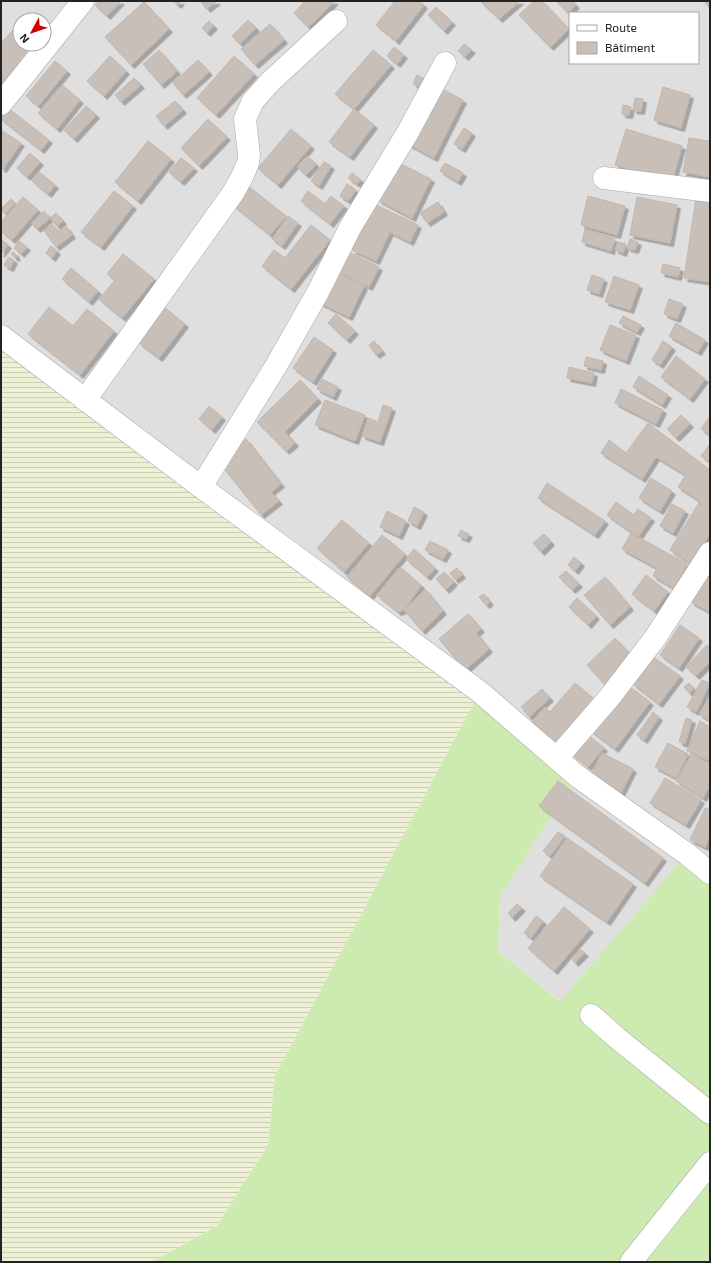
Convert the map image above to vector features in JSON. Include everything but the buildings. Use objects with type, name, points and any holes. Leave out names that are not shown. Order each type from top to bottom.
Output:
[{"type":"street","points":[[1,104],[83,1]]},
{"type":"street","points":[[85,400],[233,193],[242,177],[248,163],[249,155],[245,119],[253,101],[271,81],[336,21]]},
{"type":"street","points":[[201,487],[276,366],[318,292],[351,226],[408,132],[446,63]]},
{"type":"street","points":[[604,178],[710,191]]},
{"type":"street","points":[[1,336],[201,487],[480,692],[577,776],[710,872]]},
{"type":"street","points":[[557,758],[609,698],[655,638],[710,553]]},
{"type":"street","points":[[591,1015],[617,1038],[710,1113]]},
{"type":"street","points":[[631,1262],[710,1163]]},
{"type":"shaded area","points":[[1,1],[710,1],[710,873],[561,1001],[498,951],[500,897],[577,776],[1,336]]},
{"type":"green space","points":[[1,336],[480,692],[275,1076],[268,1145],[217,1226],[152,1262],[1,1262]]},
{"type":"green space","points":[[480,692],[577,776],[500,897],[498,951],[560,1001],[687,854],[710,873],[710,1262],[152,1262],[217,1226],[268,1145],[275,1076]]}]
